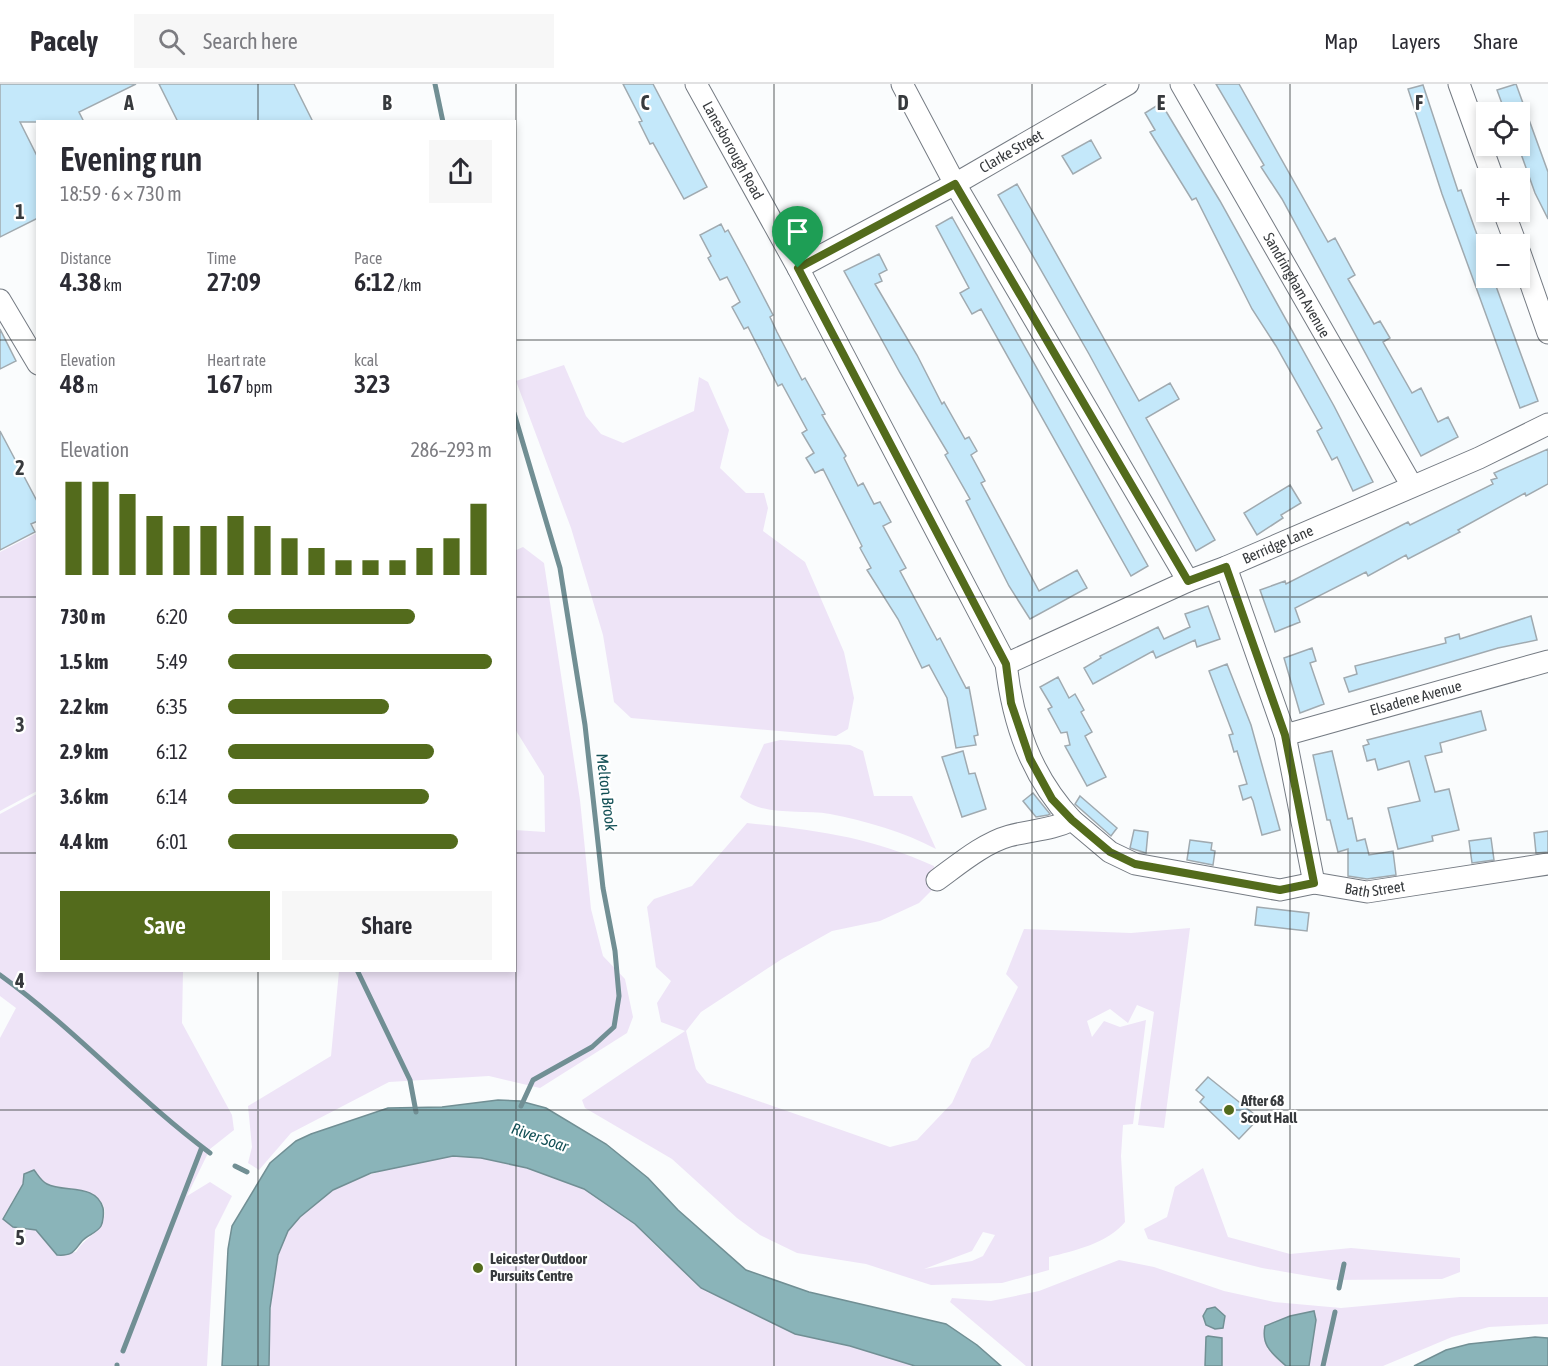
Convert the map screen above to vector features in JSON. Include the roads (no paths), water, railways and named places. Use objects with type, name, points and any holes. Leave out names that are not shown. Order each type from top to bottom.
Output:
[{"type":"street","name":"Lanesborough Road","points":[[696,84],[798,268],[1006,664]]},
{"type":"street","points":[[903,84],[955,184],[1188,581]]},
{"type":"street","name":"Clarke Street","points":[[798,268],[955,184],[1128,84]]},
{"type":"street","name":"Sandringham Avenue","points":[[1181,84],[1412,486]]},
{"type":"street","points":[[1459,84],[1489,168]]},
{"type":"street","points":[[1530,282],[1548,333]]},
{"type":"street","points":[[0,300],[36,361]]},
{"type":"street","name":"Berridge Lane","points":[[1006,664],[1188,581],[1226,567],[1412,486],[1548,424]]},
{"type":"street","points":[[1226,567],[1285,735],[1314,883]]},
{"type":"street","name":"Elsadene Avenue","points":[[1285,735],[1548,662]]},
{"type":"street","name":"Bath Street","points":[[1006,664],[1011,703],[1030,759],[1052,799],[1072,820],[1110,852],[1135,864],[1280,890],[1314,883],[1367,892],[1548,864]]},
{"type":"street","points":[[937,880],[970,856],[1007,837],[1055,829],[1072,820]]},
{"type":"water","name":"River Soar","points":[[498,1100],[520,1101],[546,1108],[606,1144],[648,1178],[678,1210],[746,1270],[809,1292],[946,1324],[977,1345],[1001,1366],[915,1366],[850,1346],[795,1334],[701,1288],[635,1224],[584,1189],[527,1168],[481,1158],[453,1156],[371,1173],[333,1190],[300,1217],[288,1231],[278,1255],[270,1308],[269,1366],[222,1366],[228,1249],[232,1226],[270,1163],[296,1141],[311,1134],[388,1108],[442,1107]]},
{"type":"water","points":[[34,1170],[41,1180],[54,1187],[79,1190],[94,1195],[103,1208],[101,1226],[70,1254],[57,1255],[36,1230],[13,1227],[3,1219],[23,1184],[24,1174]]},
{"type":"water","points":[[1215,1307],[1225,1316],[1223,1328],[1215,1329],[1206,1325],[1203,1316],[1207,1309]]},
{"type":"water","points":[[1314,1311],[1316,1320],[1309,1366],[1286,1366],[1266,1344],[1265,1326],[1290,1316]]},
{"type":"water","points":[[1206,1337],[1222,1338],[1222,1366],[1205,1366]]},
{"type":"water","points":[[1535,1337],[1548,1338],[1548,1366],[1414,1366],[1446,1350],[1469,1344]]},
{"type":"waterway","name":"Melton Brook","points":[[435,84],[443,120]]},
{"type":"waterway","name":"Melton Brook","points":[[516,420],[560,568],[585,725],[603,888],[615,951],[619,996],[614,1027],[592,1047],[533,1080],[521,1106]]},
{"type":"waterway","points":[[358,972],[410,1080],[416,1112]]},
{"type":"waterway","points":[[0,975],[54,1018],[157,1110],[210,1153]]},
{"type":"waterway","points":[[123,1351],[202,1147]]},
{"type":"waterway","points":[[235,1166],[247,1172]]},
{"type":"waterway","points":[[1339,1288],[1344,1264]]},
{"type":"waterway","points":[[1323,1366],[1335,1312]]},
{"type":"place","name":"After 68 Scout Hall","points":[[1229,1110]]},
{"type":"place","name":"Leicester Outdoor Pursuits Centre","points":[[478,1268]]}]
